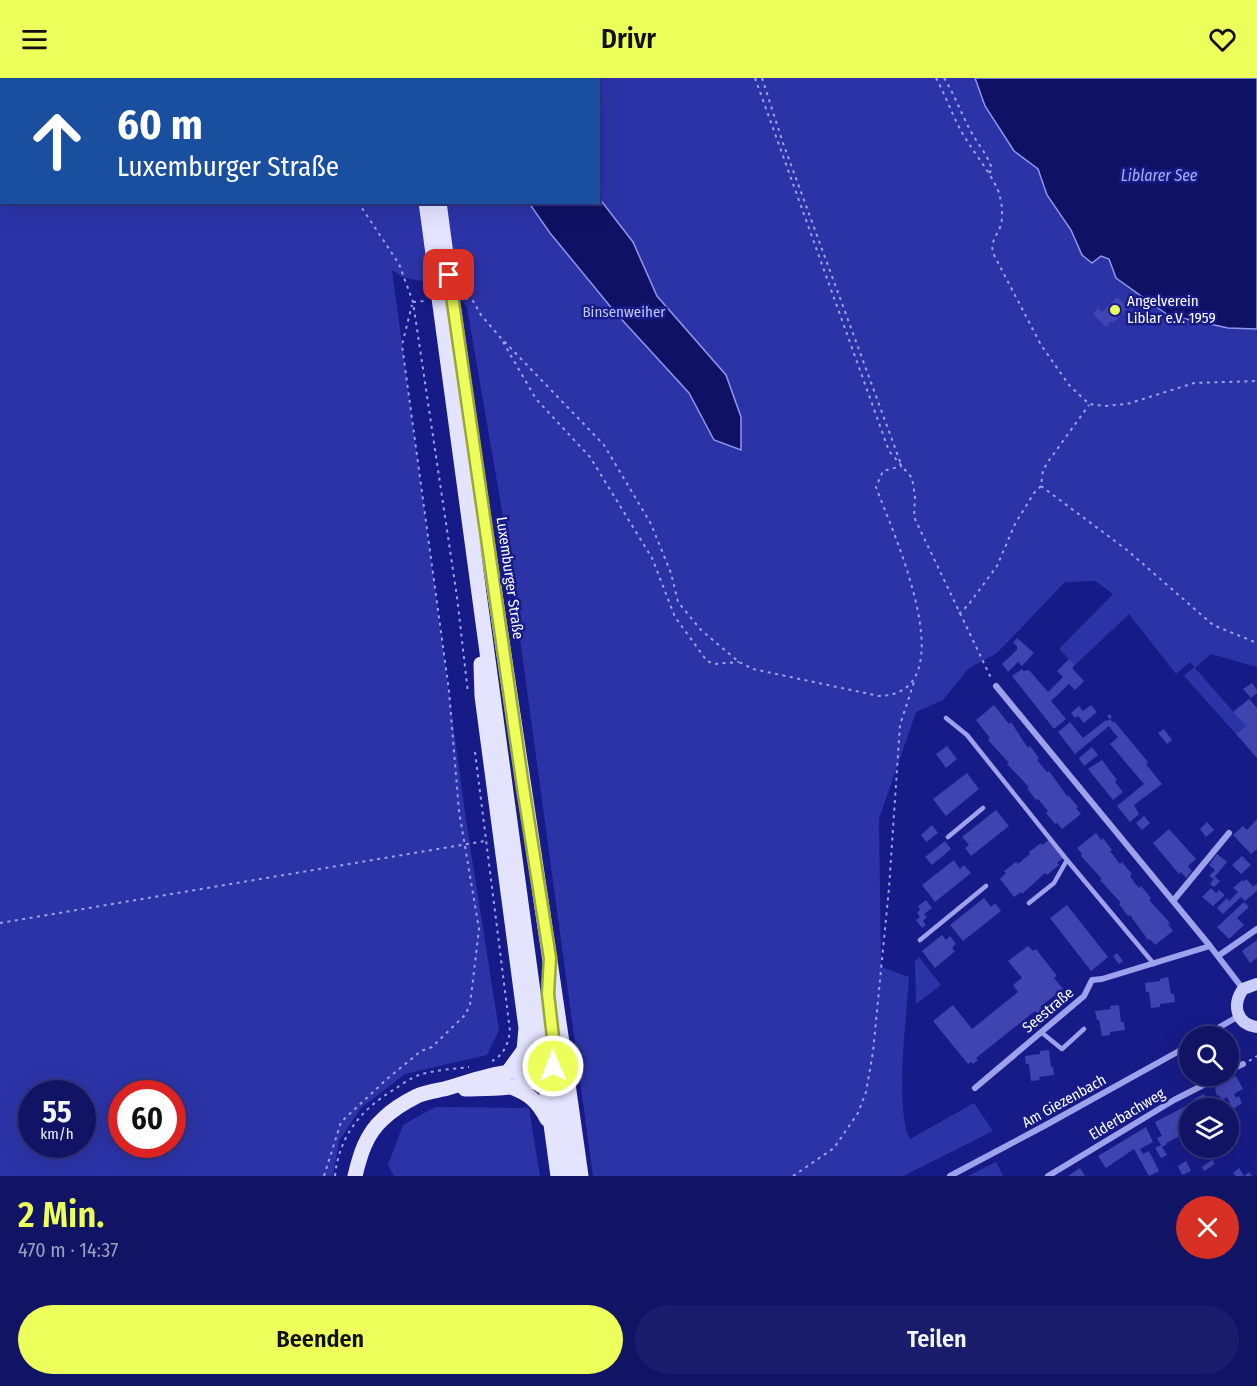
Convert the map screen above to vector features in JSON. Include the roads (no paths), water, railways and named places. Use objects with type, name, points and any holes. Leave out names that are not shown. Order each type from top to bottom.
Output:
[{"type":"main road","points":[[426,204],[558,1176]]},
{"type":"main road","name":"Luxemburger Straße","points":[[439,204],[504,662],[550,958]]},
{"type":"main road","points":[[485,632],[481,672],[482,696],[527,1037],[521,1056],[508,1079]]},
{"type":"main road","points":[[355,1176],[365,1142],[382,1119],[409,1100],[428,1092],[464,1089],[508,1079],[532,1083],[545,1076],[553,1066],[555,1055],[548,994],[550,958]]},
{"type":"main road","points":[[550,958],[581,1176]]},
{"type":"main road","points":[[545,1076],[554,1082],[558,1090],[569,1176]]},
{"type":"main road","points":[[508,1079],[536,1100],[552,1127]]},
{"type":"street","points":[[996,686],[1243,989]]},
{"type":"street","points":[[1173,902],[1229,833]]},
{"type":"street","points":[[1218,956],[1257,929]]},
{"type":"street","name":"Seestraße","points":[[975,1088],[1084,996],[1092,980],[1102,979],[1210,946]]},
{"type":"street","points":[[1257,984],[1243,989],[1236,1005],[1239,1017],[1248,1025],[1257,1027]]},
{"type":"street","points":[[1222,1026],[1239,1017]]},
{"type":"street","name":"Am Giezenbach","points":[[950,1176],[1179,1051]]},
{"type":"street","points":[[1239,1066],[1243,1064]]},
{"type":"street","name":"Elderbachweg","points":[[1048,1176],[1201,1086]]},
{"type":"lane","points":[[946,718],[967,735],[1154,964]]},
{"type":"lane","points":[[948,837],[983,808]]},
{"type":"lane","points":[[1029,903],[1054,884],[1067,860]]},
{"type":"lane","points":[[920,940],[986,885]]},
{"type":"lane","points":[[1041,1032],[1062,1049],[1084,1029]]},
{"type":"water","name":"Liblarer See","points":[[975,78],[1257,78],[1257,329],[1228,328],[1168,315],[1116,278],[1109,259],[1101,256],[1092,263],[1082,255],[1071,230],[1047,195],[1038,169],[1014,151],[985,106]]},
{"type":"water","name":"Binsenweiher","points":[[600,199],[633,242],[657,296],[726,375],[741,417],[741,450],[714,440],[689,393],[614,311],[550,233],[530,204],[600,204]]},
{"type":"place","name":"Angelverein Liblar e.V. 1959","points":[[1115,310]]}]
